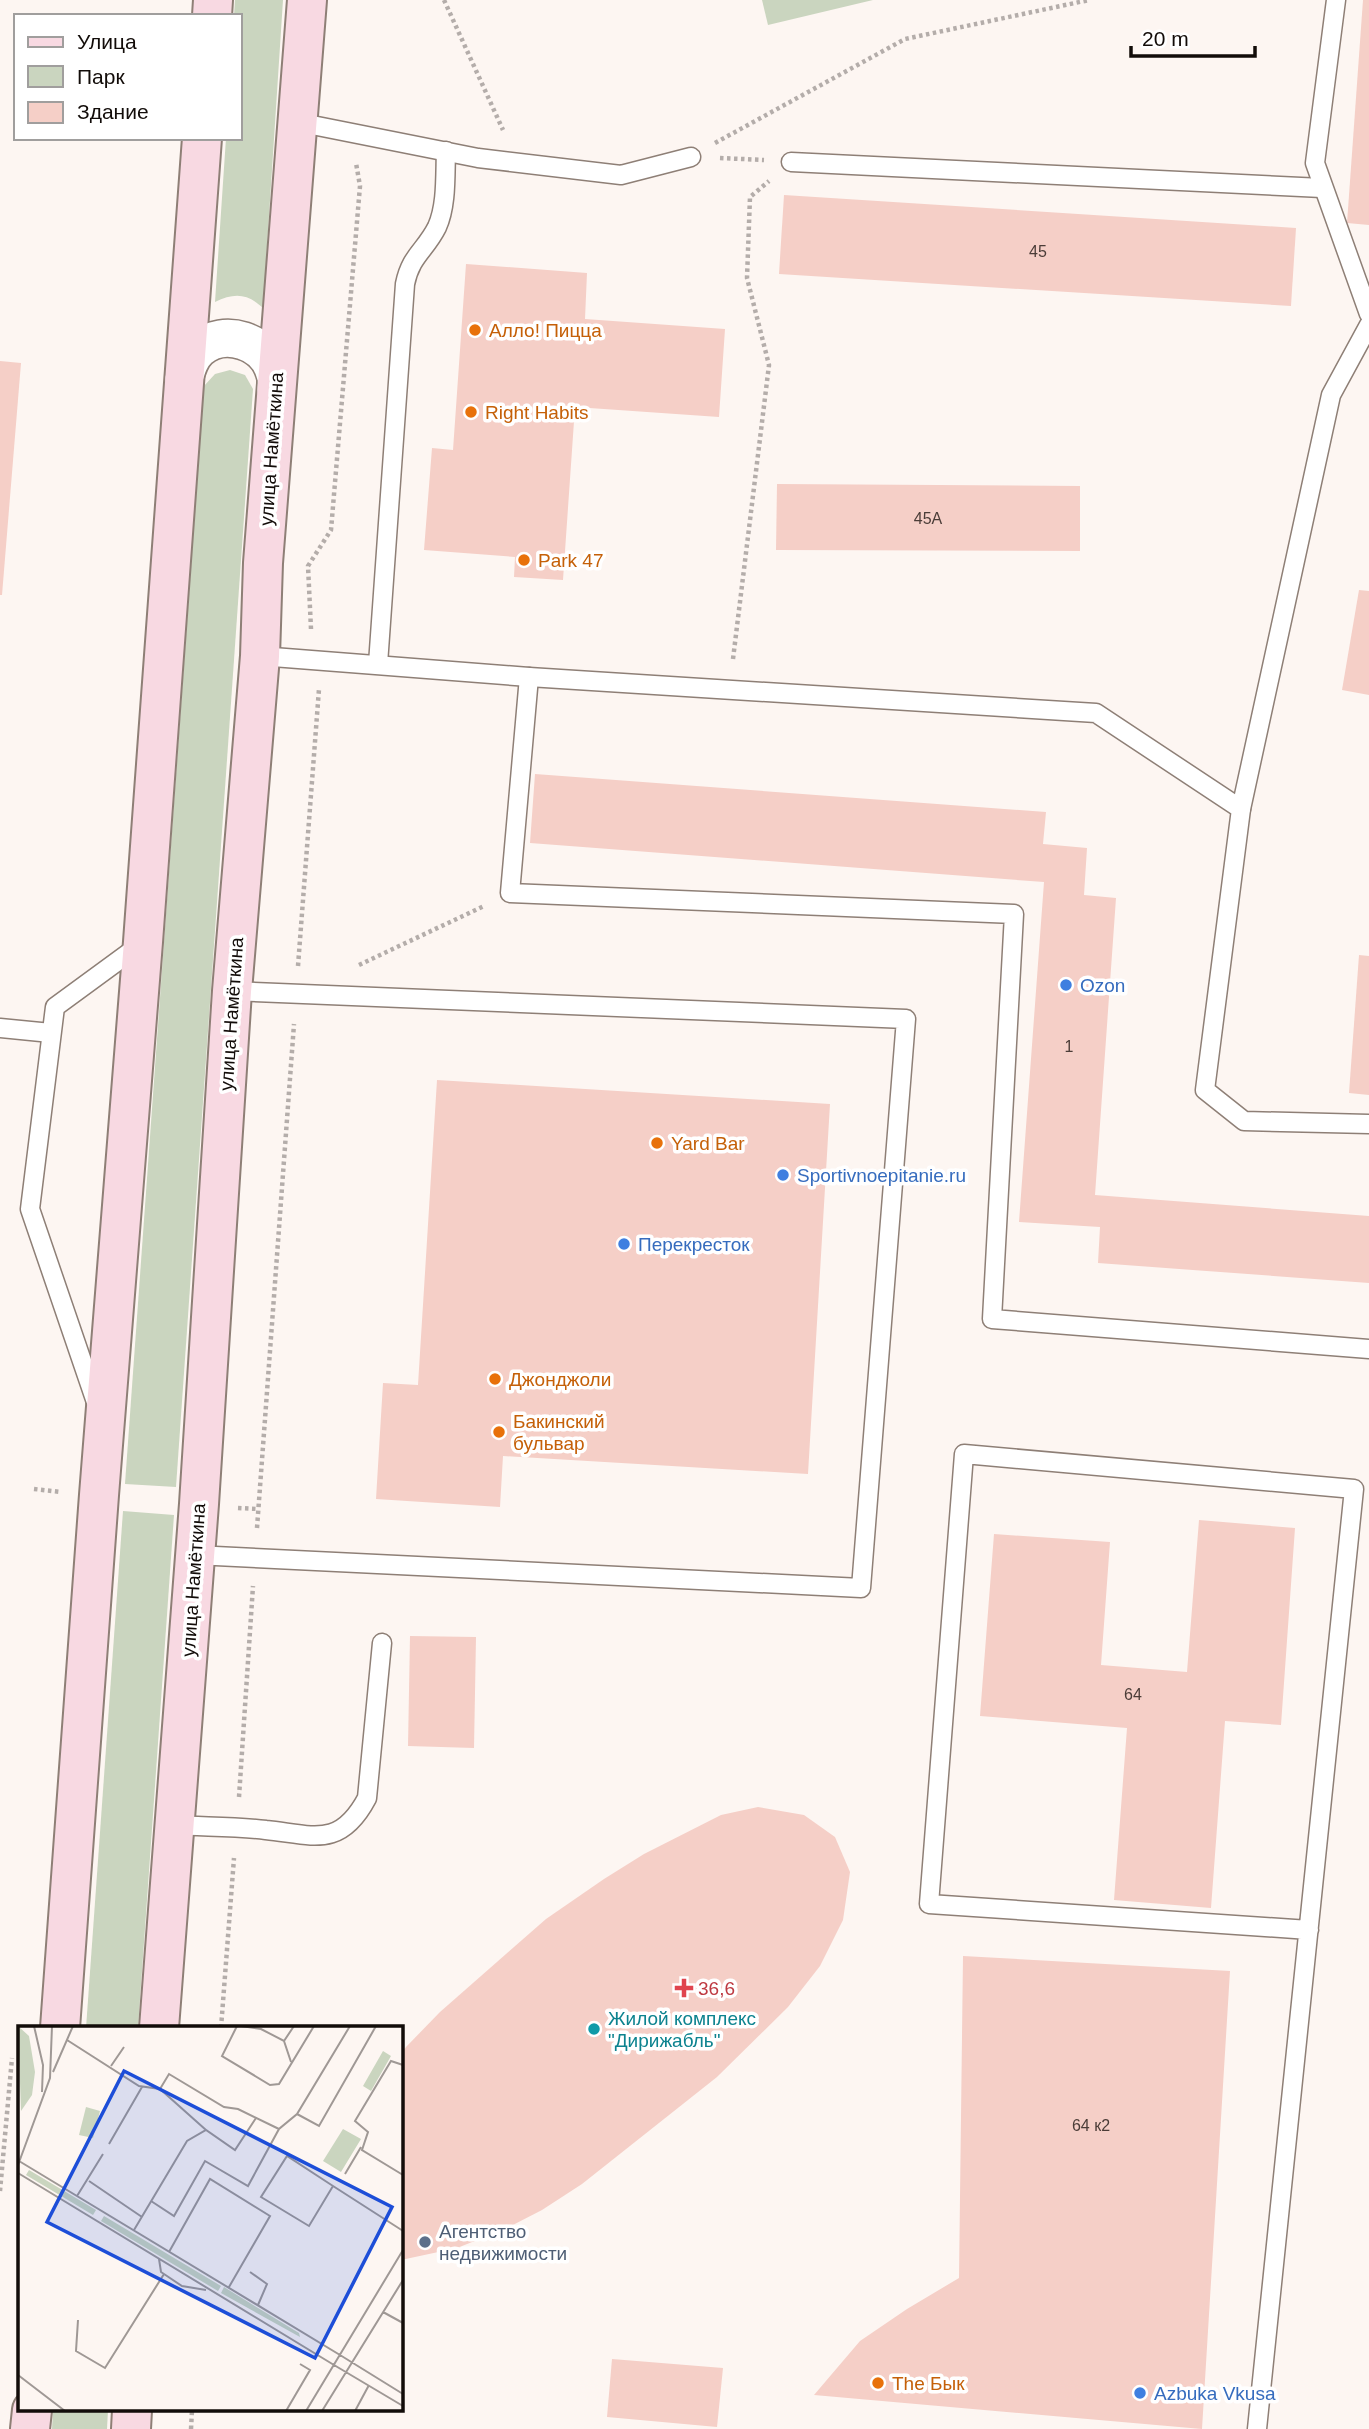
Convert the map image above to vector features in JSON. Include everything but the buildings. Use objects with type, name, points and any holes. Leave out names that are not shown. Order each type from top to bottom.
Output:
[{"type":"street","name":"улица Намёткина","points":[[159,2026],[195,1555],[232,991],[260,656],[262,563],[307,0]]},
{"type":"street","points":[[60,2026],[104,1425],[144,942],[202,140]]},
{"type":"street","points":[[184,379],[189,362],[199,349],[213,341],[228,338],[244,340],[264,354],[275,374],[276,390]]},
{"type":"lane","points":[[1336,0],[1315,163],[1369,314]]},
{"type":"lane","points":[[297,122],[518,164],[621,176],[691,157]]},
{"type":"lane","points":[[378,664],[405,284],[411,262],[440,219],[446,150]]},
{"type":"lane","points":[[791,162],[1322,188]]},
{"type":"lane","points":[[1369,325],[1331,395],[1241,809],[1205,1090],[1244,1121],[1369,1124]]},
{"type":"lane","points":[[260,656],[529,677],[1096,713],[1241,809]]},
{"type":"lane","points":[[529,677],[510,893],[1014,914],[992,1319],[1369,1349]]},
{"type":"lane","points":[[104,1425],[30,1209],[55,1007],[144,942]]},
{"type":"lane","points":[[195,1555],[861,1588],[906,1019],[232,991]]},
{"type":"lane","points":[[0,1028],[51,1033]]},
{"type":"lane","points":[[1257,2429],[1354,1489],[964,1454],[929,1904],[1308,1930]]},
{"type":"lane","points":[[174,1825],[265,1829],[322,1837],[342,1829],[357,1817],[367,1798],[382,1643]]},
{"type":"path","points":[[444,0],[518,164]]},
{"type":"path","points":[[691,157],[905,39],[1089,0]]},
{"type":"path","points":[[221,2026],[321,660],[309,626],[309,566],[331,530],[360,186],[349,132]]},
{"type":"path","points":[[691,157],[791,162]]},
{"type":"path","points":[[729,689],[769,365],[747,278],[750,197],[791,162]]},
{"type":"path","points":[[354,967],[510,893]]},
{"type":"path","points":[[34,1489],[71,1492]]},
{"type":"path","points":[[0,2191],[12,2058]]},
{"type":"green space","points":[[235,0],[283,0],[263,308],[251,299],[240,296],[215,302],[226,140],[242,140],[242,14],[234,14]]},
{"type":"green space","points":[[762,0],[873,0],[768,25]]},
{"type":"green space","points":[[230,370],[245,375],[253,389],[176,1487],[125,1484],[204,386],[215,374]]},
{"type":"green space","points":[[123,1511],[174,1515],[138,2026],[86,2026]]},
{"type":"green space","points":[[53,2412],[108,2412],[107,2429],[52,2429]]},
{"type":"place","name":"Алло! Пицца","points":[[475,330]]},
{"type":"place","name":"Right Habits","points":[[471,412]]},
{"type":"place","name":"Park 47","points":[[524,560]]},
{"type":"place","name":"Ozon","points":[[1066,985]]},
{"type":"place","name":"Yard Bar","points":[[657,1143]]},
{"type":"place","name":"Sportivnoepitanie.ru","points":[[783,1175]]},
{"type":"place","name":"Перекресток","points":[[624,1244]]},
{"type":"place","name":"Джонджоли","points":[[495,1379]]},
{"type":"place","name":"Бакинский бульвар","points":[[499,1432]]},
{"type":"place","name":"36,6","points":[[684,1988]]},
{"type":"place","name":"Жилой комплекс \"Дирижабль\"","points":[[594,2029]]},
{"type":"place","name":"Агентство недвижимости","points":[[425,2242]]},
{"type":"place","name":"The Бык","points":[[878,2383]]},
{"type":"place","name":"Azbuka Vkusa","points":[[1140,2393]]}]
